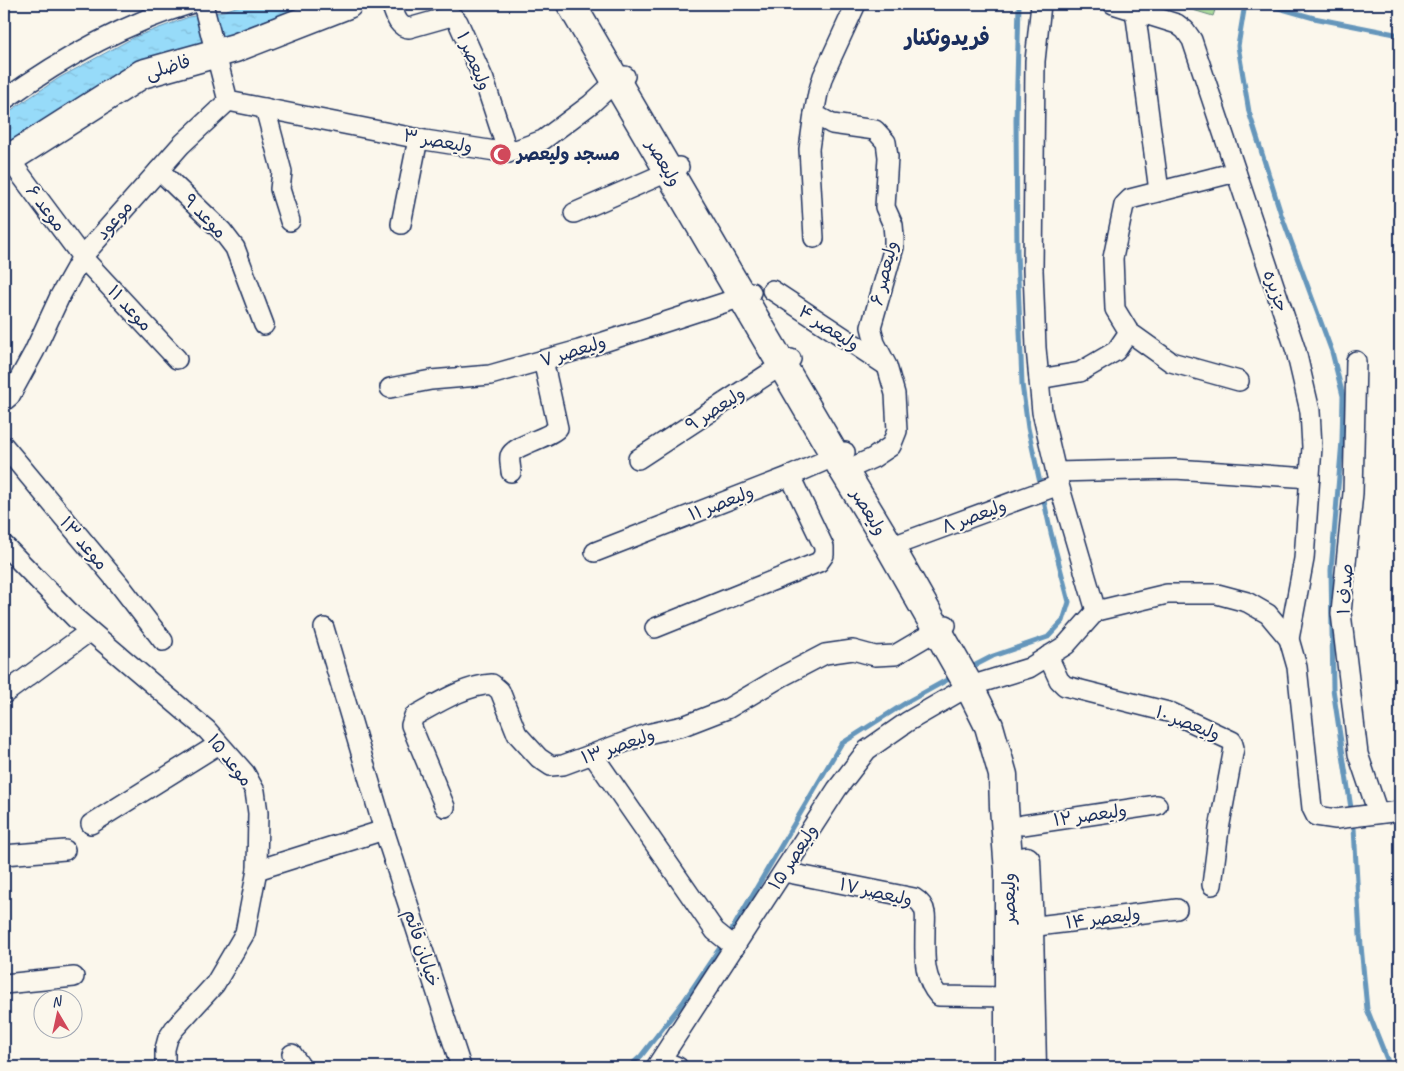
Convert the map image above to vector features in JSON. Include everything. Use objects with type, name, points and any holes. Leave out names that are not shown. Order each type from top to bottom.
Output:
[{"type":"main road","name":"فاضلی","points":[[6,161],[142,74],[235,48],[348,4]]},
{"type":"main road","name":"ولیعصر","points":[[571,4],[621,78],[674,169],[755,293],[786,362],[999,723],[1015,774],[1023,825],[1030,926],[1032,1067]]},
{"type":"main road","name":"ولیعصر","points":[[586,4],[621,78]]},
{"type":"main road","name":"ولیعصر","points":[[969,675],[989,726],[1003,775],[1009,870],[1009,1067]]},
{"type":"street","points":[[4,100],[43,72],[95,43],[145,11],[190,4]]},
{"type":"street","points":[[203,4],[228,101]]},
{"type":"street","name":"ولیعصر ۱","points":[[391,4],[400,26],[405,28],[448,17],[453,17],[458,22],[484,80],[508,153]]},
{"type":"street","points":[[1041,4],[1034,61],[1034,235],[1032,270],[1039,379],[1042,412],[1056,481],[1096,611]]},
{"type":"street","name":"جزیره","points":[[1113,4],[1177,24],[1192,40],[1296,351],[1310,411],[1312,447],[1304,559],[1288,639]]},
{"type":"street","points":[[814,238],[809,149],[814,114],[818,93],[851,6]]},
{"type":"street","points":[[1135,10],[1159,191]]},
{"type":"street","name":"ولیعصر ۳","points":[[228,101],[418,138],[508,153],[543,140],[592,104],[621,78]]},
{"type":"street","name":"موعود","points":[[4,402],[10,396],[26,367],[60,296],[82,257],[181,145],[228,101]]},
{"type":"street","points":[[265,108],[282,172],[280,190],[290,221]]},
{"type":"street","name":"ولیعصر ۶","points":[[814,114],[832,124],[876,130],[886,142],[888,157],[884,207],[893,225],[894,247],[871,327],[875,343],[887,366],[895,394],[897,431],[891,446],[872,458],[845,462]]},
{"type":"street","points":[[400,224],[418,138]]},
{"type":"street","name":"موعد ۶","points":[[6,161],[82,257]]},
{"type":"street","points":[[574,213],[674,169]]},
{"type":"street","name":"موعد ۹","points":[[159,170],[222,231],[235,248],[264,326]]},
{"type":"street","points":[[1236,172],[1130,199],[1124,205],[1113,258],[1115,309],[1129,332],[1172,362],[1239,381]]},
{"type":"street","name":"موعد ۱۱","points":[[82,257],[177,359]]},
{"type":"street","name":"ولیعصر ۴","points":[[755,293],[887,366]]},
{"type":"street","name":"ولیعصر ۷","points":[[390,388],[431,380],[490,375],[579,350],[755,293]]},
{"type":"street","points":[[1039,379],[1080,372],[1116,351],[1129,332]]},
{"type":"street","points":[[511,472],[510,458],[512,454],[558,428],[543,360]]},
{"type":"street","name":"صدف ۱","points":[[1356,361],[1353,493],[1341,613],[1358,754],[1371,814]]},
{"type":"street","name":"ولیعصر ۹","points":[[638,459],[786,362]]},
{"type":"street","name":"موعد ۱۳","points":[[4,446],[119,584],[163,641]]},
{"type":"street","name":"ولیعصر ۱۱","points":[[595,552],[790,476],[845,462]]},
{"type":"street","name":"ولیعصر ۸","points":[[895,546],[1031,495],[1056,481],[1175,470],[1310,478]]},
{"type":"street","points":[[655,628],[819,562],[824,556],[824,547],[790,476]]},
{"type":"street","name":"موعد ۱۵","points":[[4,545],[75,618],[207,730],[245,773],[255,791],[258,813],[257,870],[245,933],[215,984],[168,1038],[165,1049],[165,1067]]},
{"type":"street","points":[[969,675],[1029,668],[1066,645],[1096,611],[1167,594],[1217,594],[1247,602],[1268,614],[1288,639],[1297,667],[1312,808],[1316,816],[1336,818],[1400,810]]},
{"type":"street","name":"خیابان قائم","points":[[324,628],[384,830],[461,1067]]},
{"type":"street","name":"ولیعصر ۱۳","points":[[445,807],[411,725],[414,716],[444,700],[479,685],[492,684],[500,691],[517,734],[539,758],[551,766],[563,765],[647,734],[683,726],[727,709],[825,654],[853,650],[875,656],[895,655],[942,628]]},
{"type":"street","points":[[4,694],[90,630]]},
{"type":"street","name":"ولیعصر ۱۰","points":[[1048,656],[1059,680],[1066,686],[1172,713],[1232,741],[1234,748],[1219,829],[1212,885]]},
{"type":"street","name":"ولیعصر ۱۵","points":[[665,1065],[734,947],[837,789],[867,750],[969,675]]},
{"type":"street","points":[[91,824],[219,744]]},
{"type":"street","points":[[593,755],[651,841],[717,932],[734,947]]},
{"type":"street","name":"ولیعصر ۱۲","points":[[1023,825],[1157,805]]},
{"type":"street","points":[[257,870],[384,830]]},
{"type":"street","points":[[4,855],[65,850]]},
{"type":"street","name":"ولیعصر ۱۷","points":[[784,872],[914,898],[920,902],[925,913],[925,960],[927,973],[930,984],[939,996],[1008,997]]},
{"type":"street","name":"ولیعصر ۱۴","points":[[1030,926],[1177,909]]},
{"type":"street","points":[[4,984],[74,977]]},
{"type":"green space","points":[[1173,4],[1217,4],[1213,16]]},
{"type":"water","points":[[245,4],[323,4],[272,25],[4,155],[4,115],[59,78],[135,37],[189,17],[224,11]]},
{"type":"waterway","points":[[968,669],[993,656],[1048,637],[1063,621],[1069,602],[1051,533],[1028,428],[1022,384],[1017,252],[1016,120],[1019,4]]},
{"type":"waterway","points":[[1245,4],[1238,46],[1249,112],[1281,214],[1332,352],[1343,396],[1342,441],[1331,570],[1333,689],[1354,828],[1360,935],[1367,1009],[1390,1067]]},
{"type":"waterway","points":[[1264,4],[1314,18],[1400,35]]},
{"type":"waterway","points":[[629,1067],[641,1056],[684,1001],[730,933],[841,744],[907,702],[954,676]]},
{"type":"place","name":"مسجد ولیعصر","points":[[501,154]]},
{"type":"district","name":"فریدونکنار","points":[[947,37]]}]
